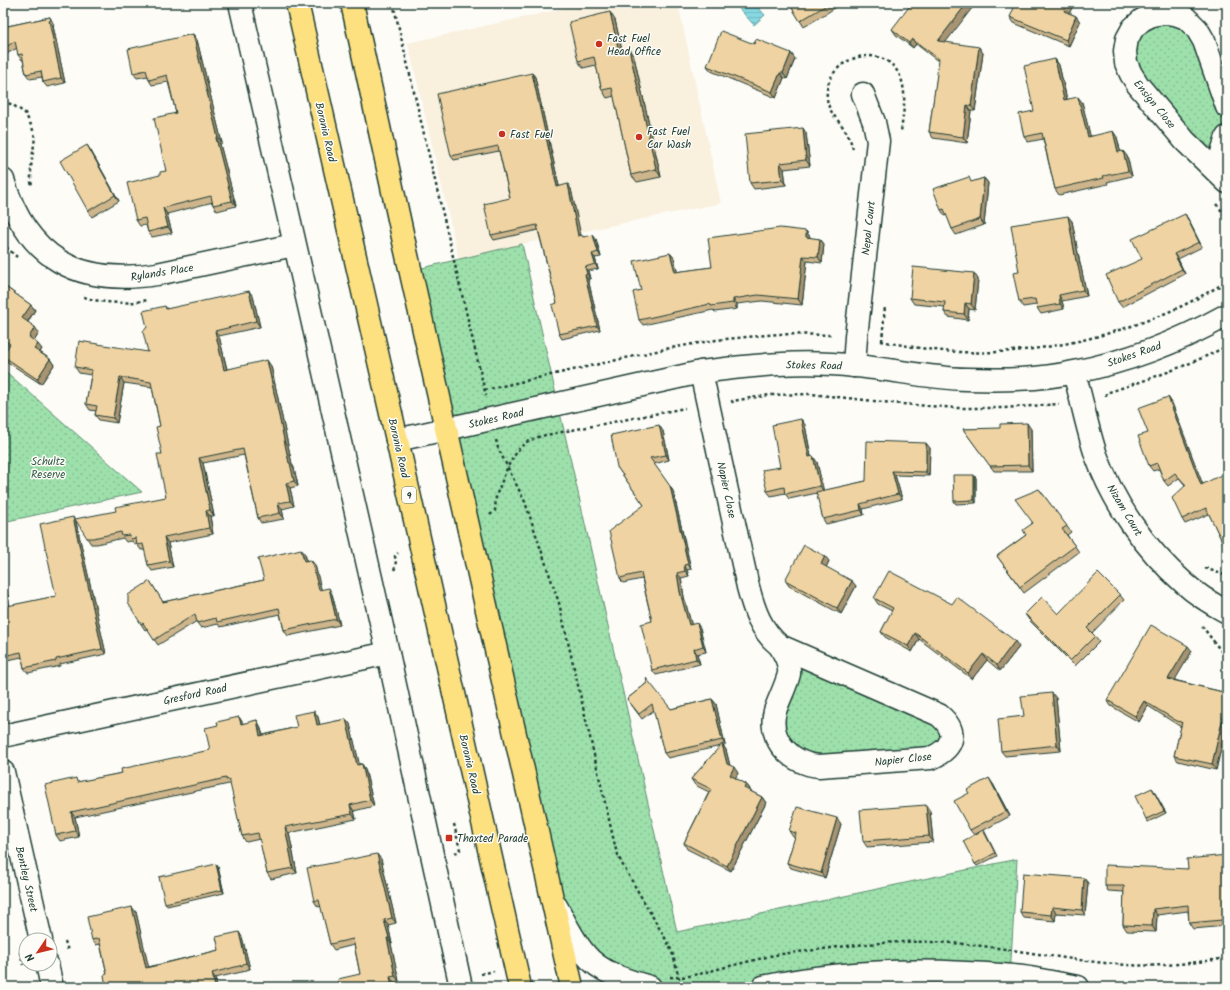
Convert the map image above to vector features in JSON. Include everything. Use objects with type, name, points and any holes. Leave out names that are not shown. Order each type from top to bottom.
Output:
[{"type":"main road","name":"Boronia Road","points":[[297,3],[520,987]]},
{"type":"main road","points":[[352,3],[402,235],[572,987]]},
{"type":"street","points":[[240,3],[388,653],[461,987]]},
{"type":"street","name":"Ensign Close","points":[[1225,180],[1185,141],[1138,85],[1131,74],[1126,63],[1125,51],[1127,39],[1133,28],[1142,20],[1152,15],[1165,13],[1175,14],[1186,18],[1197,29],[1204,41],[1227,107]]},
{"type":"street","name":"Nepal Court","points":[[854,366],[878,141],[874,122],[863,94]]},
{"type":"street","name":"Ensign Close","points":[[1225,180],[1221,172],[1220,161],[1227,137]]},
{"type":"street","name":"Rylands Place","points":[[3,180],[16,214],[23,226],[37,243],[48,254],[64,264],[82,272],[101,276],[131,277],[157,274],[294,245]]},
{"type":"street","name":"Stokes Road","points":[[397,440],[701,372],[744,366],[816,363],[854,366],[933,377],[965,379],[1007,379],[1074,373],[1140,354],[1196,331],[1227,315]]},
{"type":"street","name":"Napier Close","points":[[701,372],[753,605],[766,633],[780,646],[939,715],[947,722],[950,730],[952,738],[950,745],[938,755],[923,759],[819,766],[811,765],[795,759],[785,750],[777,739],[774,726],[775,712],[790,674],[788,661],[780,646]]},
{"type":"street","name":"Nizam Court","points":[[1074,373],[1096,455],[1118,502],[1141,537],[1157,557],[1185,584],[1214,605],[1227,612]]},
{"type":"street","name":"Gresford Road","points":[[3,736],[388,653]]},
{"type":"street","name":"Bentley Street","points":[[3,772],[39,932]]},
{"type":"street","points":[[552,898],[576,941],[592,962],[617,976],[650,987]]},
{"type":"street","points":[[49,972],[52,987]]},
{"type":"street","points":[[763,987],[806,979],[869,972],[941,979],[995,974],[1078,987]]},
{"type":"path","points":[[393,3],[487,398]]},
{"type":"path","points":[[3,102],[13,105],[25,113],[32,127],[35,137],[31,167],[31,182],[33,188]]},
{"type":"path","points":[[882,341],[946,351],[1008,351],[1067,343],[1138,324],[1185,304],[1227,282]]},
{"type":"path","points":[[485,390],[665,349],[716,340],[778,334],[832,335]]},
{"type":"path","points":[[1107,400],[1106,393],[1161,375],[1210,355],[1227,346]]},
{"type":"path","points":[[734,408],[732,400],[790,394],[811,394],[901,404],[958,408],[1003,408],[1057,404]]},
{"type":"path","points":[[490,515],[495,511],[496,496],[508,466],[518,450],[526,442],[537,437],[685,408]]},
{"type":"path","points":[[496,440],[498,448],[525,502],[559,603],[616,850],[628,876],[669,945],[680,982]]},
{"type":"path","points":[[1202,566],[1207,570],[1227,576]]},
{"type":"path","points":[[478,975],[501,969]]},
{"type":"shaded area","points":[[588,3],[678,3],[721,203],[522,244],[459,259],[408,43]]},
{"type":"green space","points":[[1186,18],[1227,107],[1227,137],[1224,178],[1125,51],[1133,28]]},
{"type":"green space","points":[[522,244],[677,932],[1017,859],[1010,976],[763,987],[650,987],[617,976],[552,898],[410,271]]},
{"type":"green space","name":"Schultz Reserve","points":[[3,369],[142,492],[3,522]]},
{"type":"green space","points":[[788,661],[931,711],[950,745],[802,763],[775,712]]},
{"type":"water","points":[[734,3],[754,3],[765,15],[754,25]]},
{"type":"building","points":[[789,3],[830,3],[800,21]]},
{"type":"building","points":[[912,3],[967,3],[938,41],[979,47],[971,106],[967,105],[963,137],[929,132],[939,59],[912,39],[909,43],[892,29]]},
{"type":"building","points":[[1016,3],[1067,3],[1064,11],[1076,16],[1066,40],[1010,17]]},
{"type":"building","points":[[610,12],[619,52],[629,49],[656,169],[631,175],[612,88],[602,90],[594,57],[578,61],[569,22]]},
{"type":"building","points":[[50,17],[51,20],[49,21],[61,78],[43,82],[41,71],[26,74],[22,54],[18,55],[15,41],[3,49],[3,27]]},
{"type":"building","points":[[721,31],[754,44],[756,39],[791,53],[783,73],[780,73],[772,92],[707,66]]},
{"type":"building","points":[[193,34],[218,138],[216,138],[232,201],[213,205],[211,196],[163,208],[168,227],[148,232],[145,218],[136,220],[127,183],[160,175],[160,172],[166,171],[154,118],[176,113],[167,75],[149,80],[146,70],[133,73],[128,49]]},
{"type":"building","points":[[1055,59],[1064,100],[1078,97],[1088,137],[1113,131],[1118,152],[1123,151],[1128,171],[1055,189],[1042,133],[1024,137],[1019,114],[1034,111],[1024,66]]},
{"type":"building","points":[[532,73],[557,187],[568,184],[578,236],[582,235],[583,237],[593,235],[598,252],[592,254],[595,264],[585,267],[587,274],[585,275],[597,326],[559,334],[552,305],[557,303],[537,225],[491,235],[484,204],[510,198],[498,146],[451,156],[437,94]]},
{"type":"building","points":[[803,128],[806,160],[780,163],[782,180],[750,183],[745,134]]},
{"type":"building","points":[[87,145],[115,195],[88,211],[60,161]]},
{"type":"building","points":[[969,177],[971,182],[984,178],[980,219],[952,229],[944,209],[941,210],[933,189]]},
{"type":"building","points":[[1185,214],[1199,242],[1174,254],[1182,269],[1118,302],[1106,275],[1142,259],[1132,239]]},
{"type":"building","points":[[1068,216],[1083,290],[1059,295],[1060,304],[1037,308],[1035,299],[1019,301],[1013,273],[1019,272],[1011,225]]},
{"type":"building","points":[[780,228],[806,231],[806,237],[820,239],[818,257],[803,256],[798,299],[758,295],[733,299],[733,303],[711,306],[710,304],[639,320],[633,292],[641,290],[634,261],[670,253],[675,272],[712,267],[708,238]]},
{"type":"building","points":[[913,267],[974,273],[971,304],[965,303],[964,314],[944,312],[945,302],[910,298]]},
{"type":"building","points":[[3,285],[31,305],[22,318],[35,327],[29,337],[38,344],[34,349],[50,359],[37,379],[3,356],[10,344],[3,339]]},
{"type":"building","points":[[249,291],[256,321],[215,331],[224,370],[267,360],[294,481],[286,483],[290,501],[278,503],[280,513],[258,518],[243,449],[199,458],[210,510],[206,511],[209,528],[164,537],[169,561],[148,565],[143,544],[137,545],[136,538],[131,539],[130,535],[122,536],[121,532],[87,538],[75,519],[116,511],[115,507],[166,497],[157,454],[162,454],[156,427],[160,426],[151,382],[120,377],[113,418],[95,415],[97,406],[86,404],[92,370],[75,367],[79,341],[148,352],[143,332],[147,327],[143,311],[165,306],[166,309]]},
{"type":"building","points":[[1227,379],[1227,390],[1222,384]]},
{"type":"building","points":[[1168,397],[1201,485],[1221,475],[1227,488],[1227,539],[1222,541],[1206,508],[1182,519],[1172,498],[1186,485],[1175,473],[1164,481],[1157,463],[1149,466],[1138,436],[1148,433],[1138,408]]},
{"type":"building","points":[[801,419],[809,457],[813,456],[820,486],[785,494],[784,487],[767,491],[762,470],[780,467],[772,425]]},
{"type":"building","points":[[1027,423],[1028,465],[990,466],[963,429],[1000,428],[1000,424]]},
{"type":"building","points":[[659,425],[666,455],[650,458],[670,486],[688,564],[684,565],[685,571],[677,573],[680,592],[689,625],[697,623],[703,646],[694,649],[696,659],[652,670],[641,624],[652,621],[641,573],[620,578],[609,531],[644,505],[617,467],[611,435]]},
{"type":"building","points":[[867,441],[926,443],[926,472],[892,471],[898,494],[860,504],[861,510],[823,519],[816,492],[866,481]]},
{"type":"building","points":[[953,475],[974,475],[974,500],[954,501]]},
{"type":"building","points":[[1039,489],[1067,526],[1062,529],[1075,546],[1020,587],[997,556],[1026,535],[1023,530],[1033,523],[1015,499]]},
{"type":"building","points":[[73,517],[102,649],[24,668],[21,652],[3,656],[3,585],[7,606],[56,596],[40,524]]},
{"type":"building","points":[[804,545],[825,556],[821,564],[852,581],[837,608],[785,580]]},
{"type":"building","points":[[301,549],[304,561],[311,560],[319,590],[329,588],[336,619],[284,630],[279,608],[217,622],[216,618],[197,623],[195,614],[154,640],[143,623],[141,624],[128,603],[128,595],[150,581],[163,602],[264,580],[258,559]]},
{"type":"building","points":[[889,571],[952,604],[957,597],[1015,641],[997,665],[983,654],[968,673],[915,633],[908,646],[881,632],[893,608],[874,598]]},
{"type":"building","points":[[1098,573],[1120,595],[1087,628],[1095,636],[1071,660],[1025,614],[1042,597],[1058,614]]},
{"type":"building","points":[[1151,625],[1188,646],[1168,679],[1227,693],[1227,700],[1212,764],[1174,756],[1182,722],[1177,721],[1144,701],[1135,716],[1107,700]]},
{"type":"building","points":[[646,678],[671,709],[712,699],[722,740],[664,753],[652,704],[639,714],[627,699],[647,683]]},
{"type":"building","points":[[1052,693],[1057,745],[1001,751],[998,719],[1024,716],[1021,696]]},
{"type":"building","points":[[314,711],[317,725],[346,719],[357,765],[362,764],[370,800],[350,805],[352,814],[285,827],[293,868],[267,873],[258,833],[242,836],[229,779],[226,780],[226,778],[71,812],[75,831],[56,835],[45,785],[76,778],[77,782],[122,773],[121,769],[210,750],[205,728],[218,725],[217,722],[239,717],[241,724],[257,720],[260,736],[297,727],[294,715]]},
{"type":"building","points":[[722,744],[727,764],[734,767],[730,775],[746,784],[744,788],[762,797],[727,866],[684,843],[711,789],[691,779]]},
{"type":"building","points":[[989,778],[1006,811],[970,830],[954,801],[969,793],[967,790]]},
{"type":"building","points":[[1152,788],[1164,811],[1146,819],[1135,796]]},
{"type":"building","points":[[926,805],[929,836],[863,841],[860,810]]},
{"type":"building","points":[[797,807],[837,818],[821,873],[787,863],[796,833],[789,831]]},
{"type":"building","points":[[983,830],[995,853],[975,864],[963,841]]},
{"type":"building","points":[[377,854],[392,918],[384,920],[389,938],[387,938],[395,976],[390,977],[392,987],[340,987],[338,979],[360,974],[353,939],[330,944],[319,900],[314,901],[307,868]]},
{"type":"building","points":[[1227,855],[1227,911],[1226,917],[1222,917],[1222,920],[1189,923],[1188,905],[1153,909],[1152,926],[1123,925],[1124,886],[1105,886],[1105,865],[1188,869],[1187,859]]},
{"type":"building","points":[[216,864],[222,890],[165,903],[159,877]]},
{"type":"building","points":[[1023,873],[1084,878],[1082,910],[1052,907],[1051,915],[1020,912]]},
{"type":"building","points":[[132,907],[146,968],[219,950],[216,937],[239,932],[246,963],[212,973],[215,987],[106,987],[104,975],[107,974],[99,938],[92,940],[87,917]]},
{"type":"place","name":"Fast Fuel Head Office","points":[[599,44]]},
{"type":"place","name":"Fast Fuel","points":[[502,134]]},
{"type":"place","name":"Fast Fuel Car Wash","points":[[639,137]]},
{"type":"place","name":"Thaxted Parade","points":[[449,838]]}]
